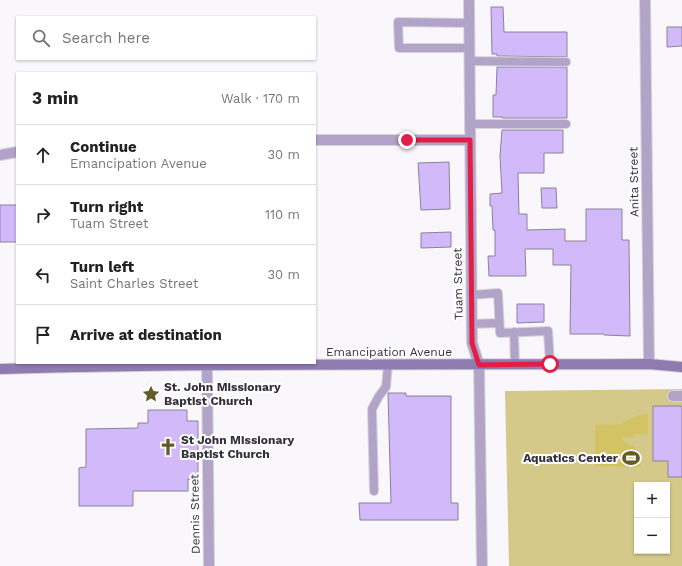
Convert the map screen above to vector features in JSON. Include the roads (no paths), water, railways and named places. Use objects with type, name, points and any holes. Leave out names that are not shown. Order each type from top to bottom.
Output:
[{"type":"main road","name":"Emancipation Avenue","points":[[0,369],[102,365],[207,366],[250,364],[649,364],[682,367]]},
{"type":"street","name":"Tuam Street","points":[[469,0],[472,343],[479,365],[482,566]]},
{"type":"street","name":"Anita Street","points":[[645,0],[649,364]]},
{"type":"street","points":[[316,140],[470,140]]},
{"type":"street","points":[[0,154],[16,152]]},
{"type":"street","name":"Dennis Street","points":[[207,366],[209,566]]},
{"type":"lane","points":[[469,22],[398,22],[399,48],[469,48]]},
{"type":"lane","points":[[469,61],[566,62]]},
{"type":"lane","points":[[470,124],[566,124]]},
{"type":"lane","points":[[471,295],[498,293],[500,333],[548,331],[550,364]]},
{"type":"lane","points":[[472,324],[499,323]]},
{"type":"lane","points":[[514,332],[515,364]]},
{"type":"lane","points":[[374,491],[372,409],[379,396],[386,388],[388,364]]},
{"type":"place","name":"St. John Missionary Baptist Church","points":[[151,394]]},
{"type":"place","name":"St John Missionary Baptist Church","points":[[168,447]]},
{"type":"place","name":"Aquatics Center","points":[[631,458]]}]
